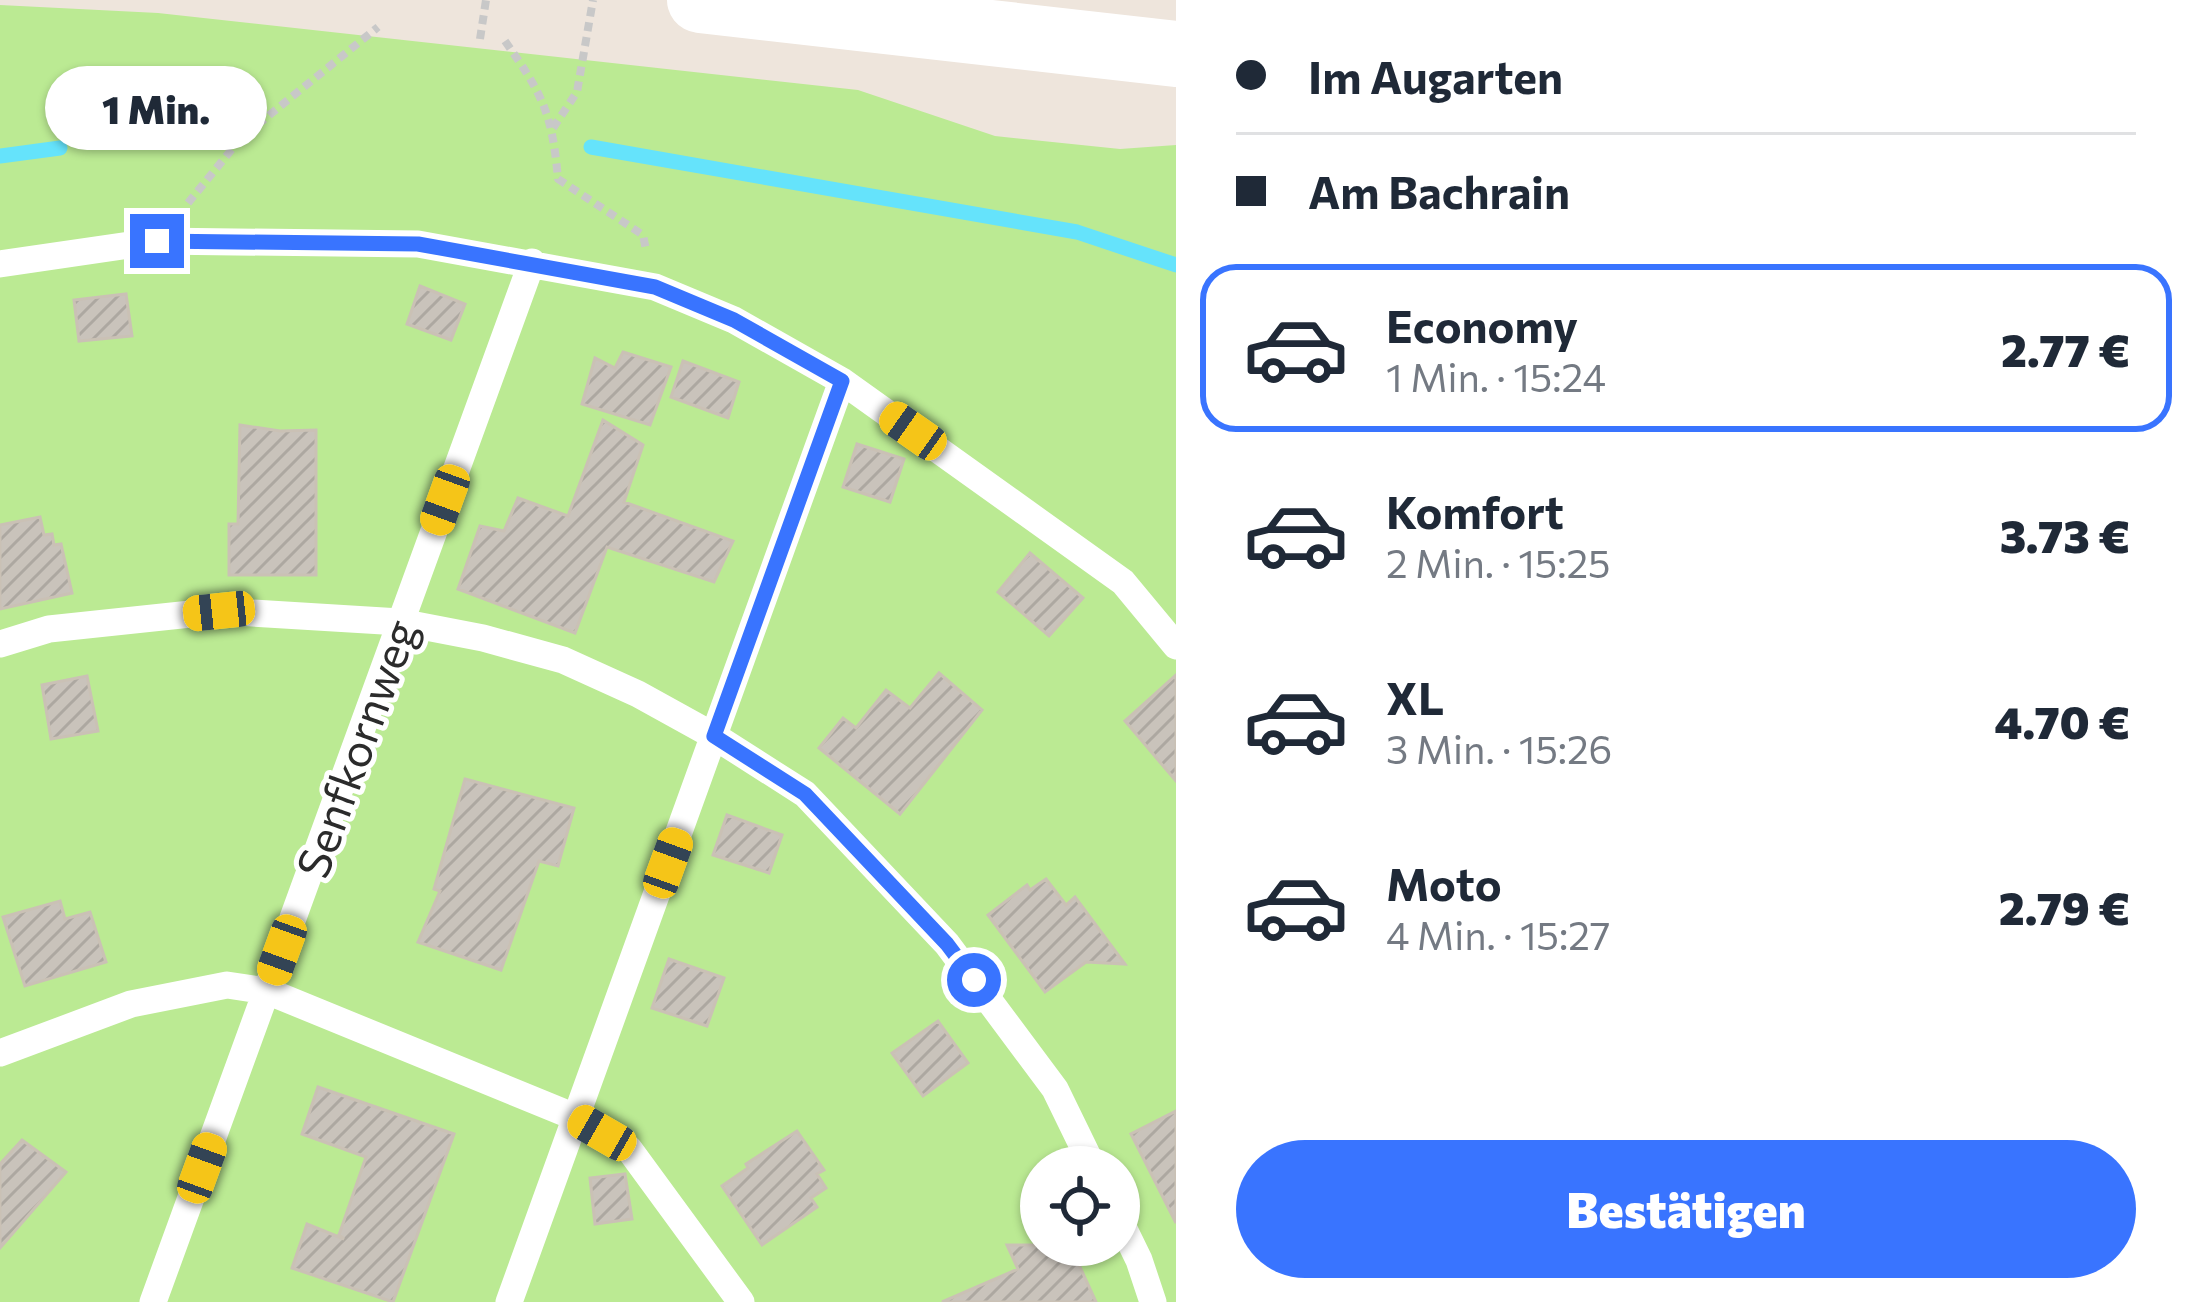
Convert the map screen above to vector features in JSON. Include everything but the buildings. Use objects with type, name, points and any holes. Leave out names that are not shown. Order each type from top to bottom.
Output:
[{"type":"street","points":[[700,0],[1176,54]]},
{"type":"lane","points":[[0,264],[157,241],[418,244],[655,287],[734,320],[842,381],[1123,582],[1176,646]]},
{"type":"lane","name":"Senfkornweg","points":[[153,1302],[532,262]]},
{"type":"lane","points":[[509,1302],[842,381]]},
{"type":"lane","points":[[0,644],[49,629],[219,611],[400,622],[563,660],[714,736],[805,794],[947,944],[1055,1089],[1083,1146]]},
{"type":"lane","points":[[0,1053],[131,1004],[227,985],[267,991],[575,1117],[629,1149],[741,1302]]},
{"type":"lane","points":[[1139,1266],[1154,1302]]},
{"type":"path","points":[[480,39],[485,0]]},
{"type":"path","points":[[554,128],[577,92],[592,0]]},
{"type":"path","points":[[157,241],[242,138],[378,27]]},
{"type":"path","points":[[505,41],[540,91],[554,128],[558,179],[643,235],[655,287]]},
{"type":"green space","points":[[0,5],[158,13],[858,90],[995,136],[1120,149],[1176,145],[1176,1302],[0,1302]]},
{"type":"waterway","points":[[591,147],[1077,232],[1176,265]]},
{"type":"waterway","points":[[0,156],[60,148]]},
{"type":"route","points":[[157,241],[418,244],[655,287],[734,320],[842,381],[714,736],[805,794],[947,944],[974,980]]}]
